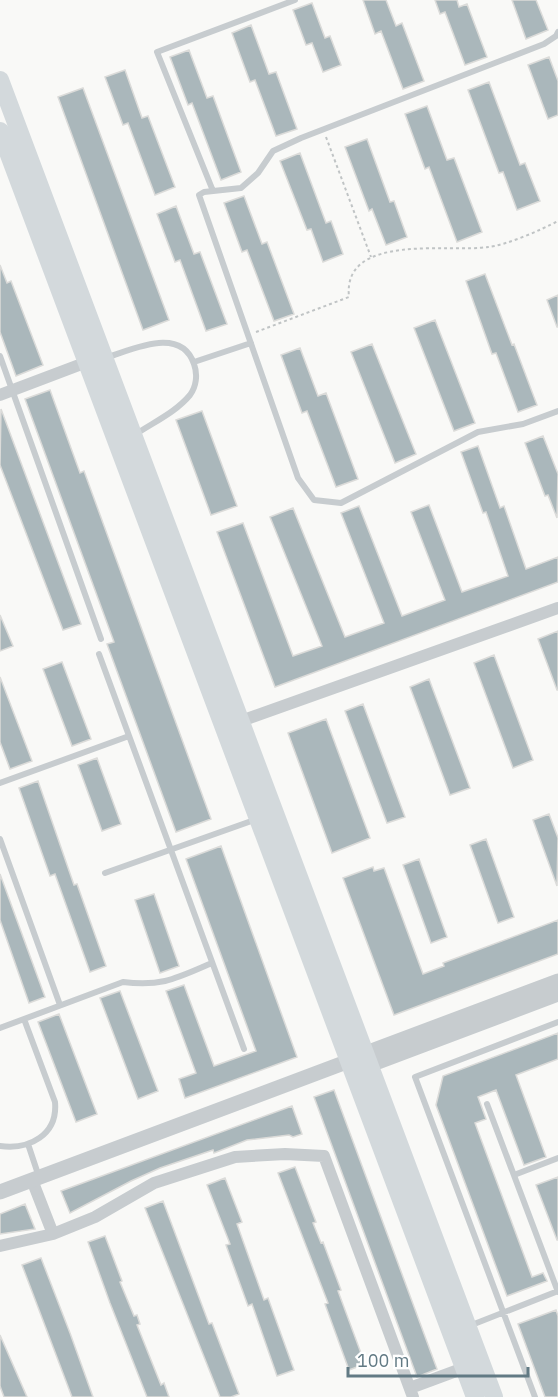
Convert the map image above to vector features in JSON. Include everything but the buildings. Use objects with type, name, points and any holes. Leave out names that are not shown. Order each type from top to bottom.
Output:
[{"type":"main road","points":[[0,80],[258,818],[475,1397]]},
{"type":"main road","points":[[0,131],[96,360],[134,436],[495,1397]]},
{"type":"street","points":[[0,395],[96,360]]},
{"type":"street","points":[[241,721],[558,608]]},
{"type":"street","points":[[368,1059],[558,981]]},
{"type":"street","points":[[368,1059],[558,994]]},
{"type":"street","points":[[0,1192],[349,1061]]},
{"type":"street","points":[[0,1246],[52,1234],[95,1217],[154,1183],[235,1157],[285,1154],[324,1156],[411,1392],[464,1368]]},
{"type":"street","points":[[36,1178],[52,1234]]},
{"type":"lane","points":[[213,191],[157,52],[295,0]]},
{"type":"lane","points":[[558,32],[544,44],[323,129],[273,151],[258,173],[241,188],[204,192],[199,195],[298,478],[314,500],[341,503],[478,432],[523,424],[558,411]]},
{"type":"lane","points":[[96,360],[148,344],[166,342],[183,349],[194,362],[197,378],[191,394],[176,408],[134,436]]},
{"type":"lane","points":[[194,362],[251,343]]},
{"type":"lane","points":[[0,356],[101,639]]},
{"type":"lane","points":[[99,654],[244,1049]]},
{"type":"lane","points":[[0,783],[129,736]]},
{"type":"lane","points":[[105,873],[258,818]]},
{"type":"lane","points":[[0,839],[2,853],[60,1005]]},
{"type":"lane","points":[[0,1028],[123,982],[142,984],[166,982],[212,963]]},
{"type":"lane","points":[[0,1146],[20,1147],[43,1135],[52,1124],[56,1111],[55,1102],[24,1019]]},
{"type":"lane","points":[[535,1397],[415,1077],[558,1022]]},
{"type":"lane","points":[[468,1327],[558,1292],[488,1104]]},
{"type":"lane","points":[[28,1144],[36,1178]]},
{"type":"lane","points":[[514,1175],[558,1158]]},
{"type":"path","points":[[323,129],[371,257]]},
{"type":"path","points":[[248,335],[350,297],[348,287],[356,269],[367,258],[426,247],[488,248],[558,221]]}]
